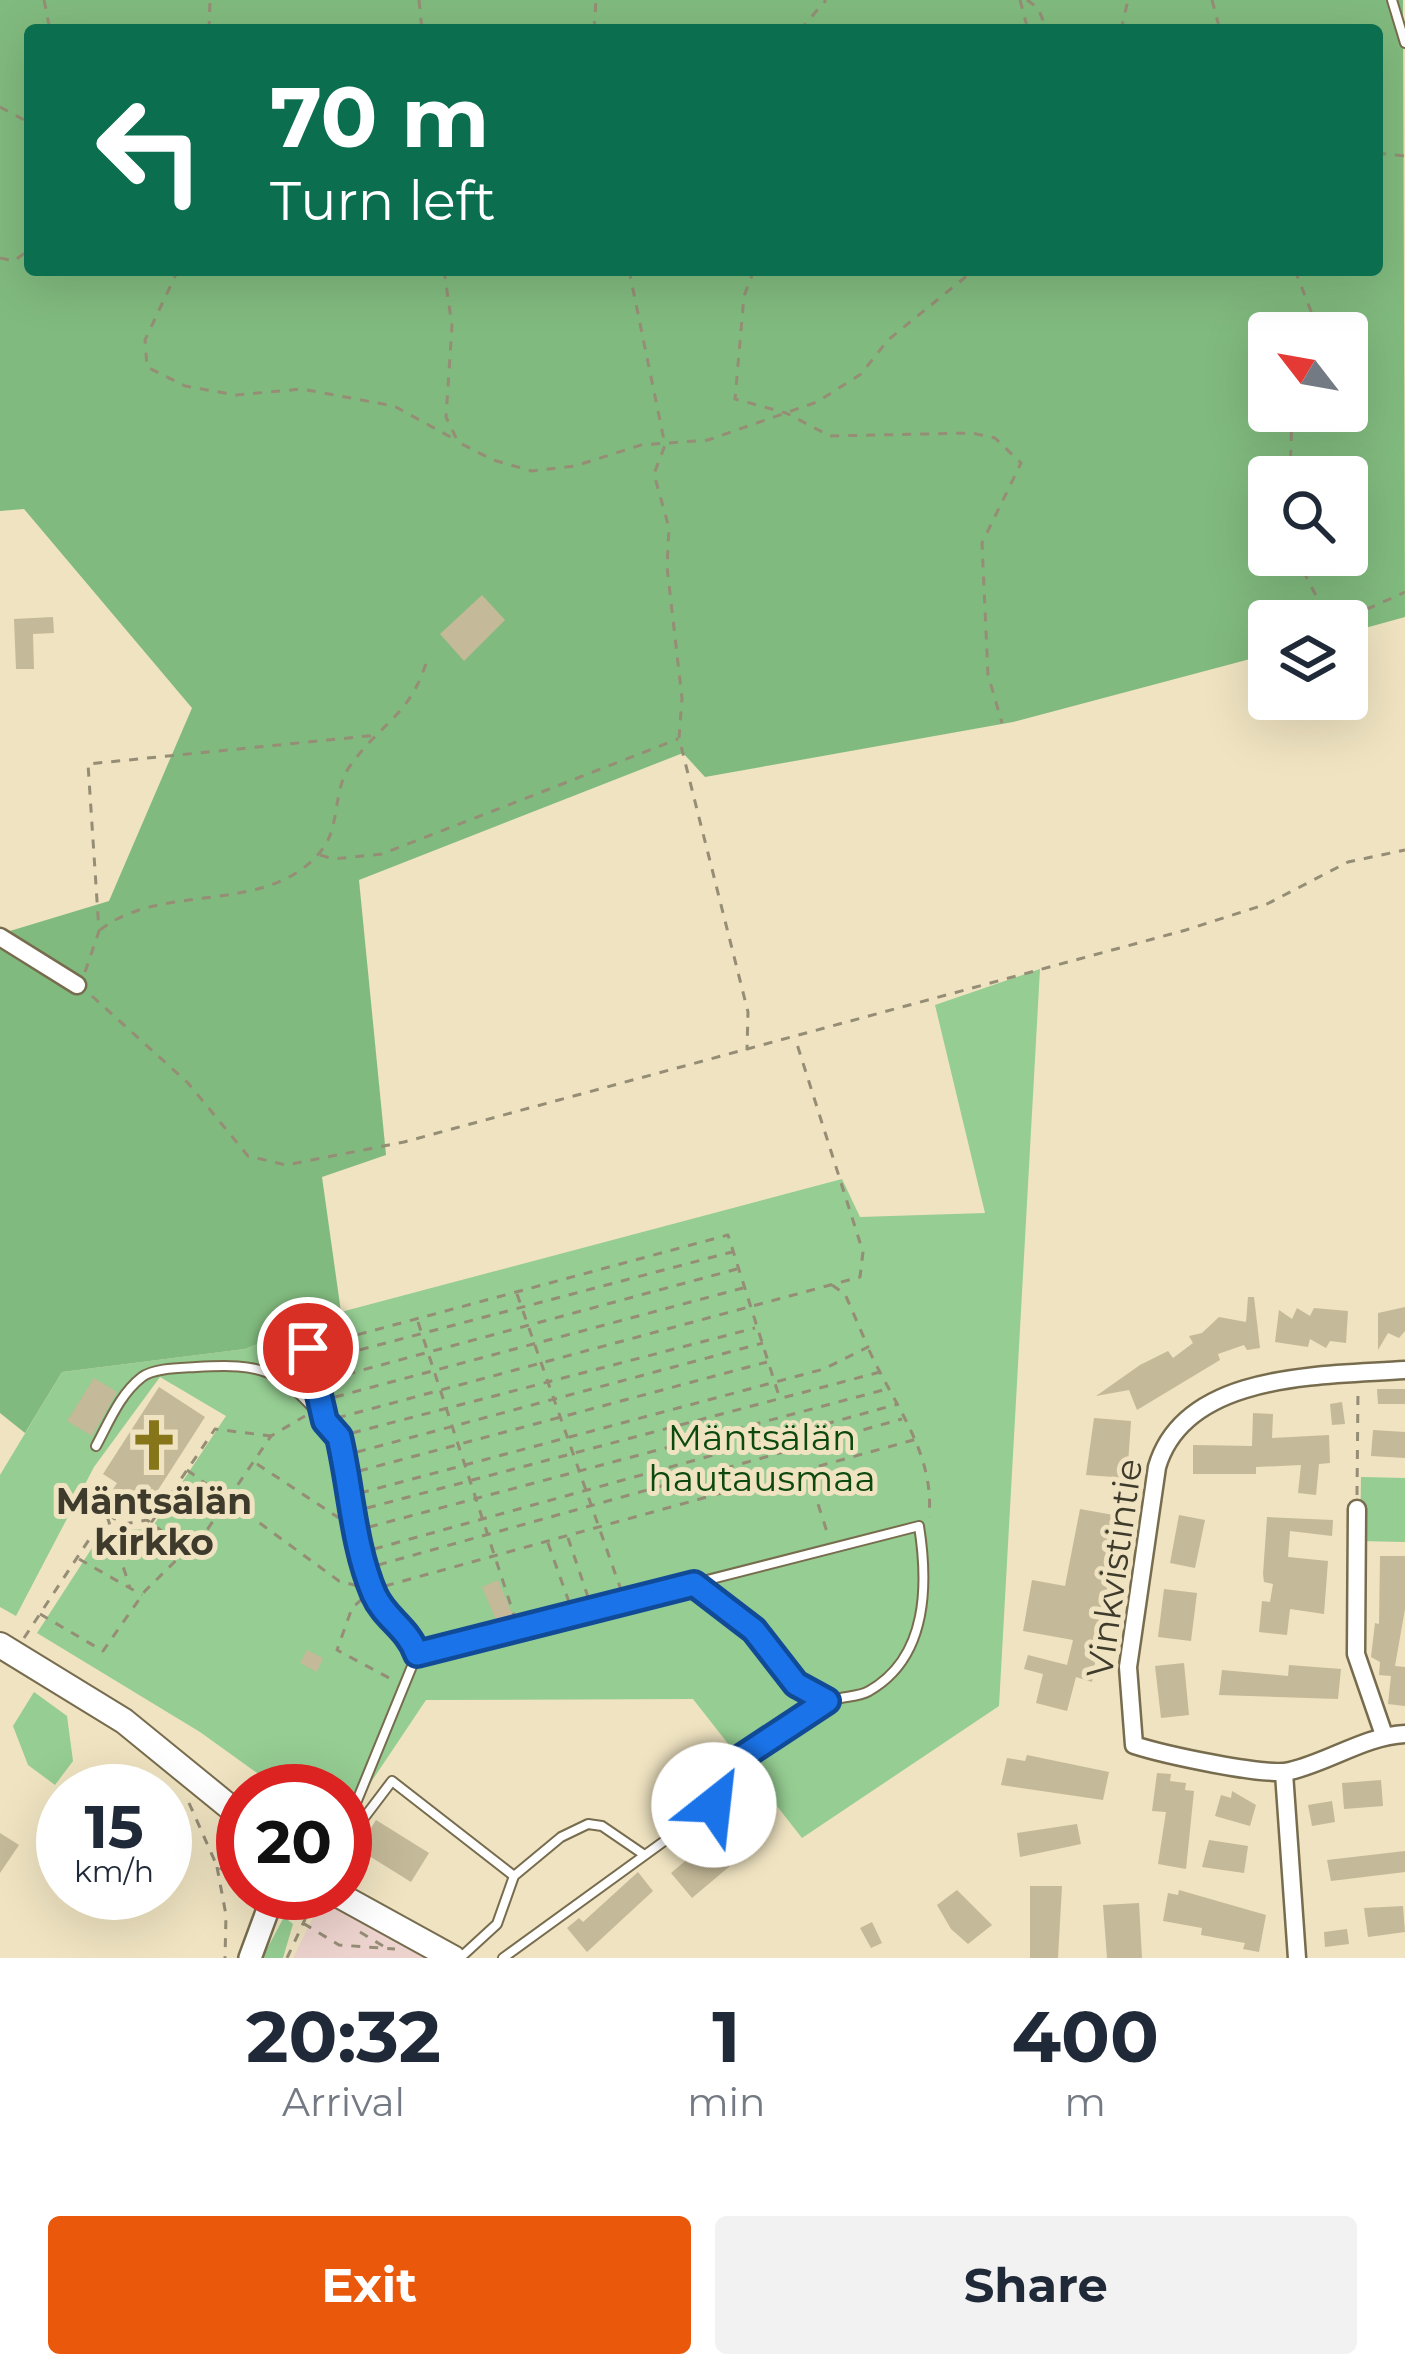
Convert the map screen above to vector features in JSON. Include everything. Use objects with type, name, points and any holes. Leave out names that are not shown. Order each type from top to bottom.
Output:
[{"type":"main road","points":[[7,1649],[124,1721],[216,1796]]},
{"type":"main road","points":[[372,1913],[456,1958]]},
{"type":"street","points":[[0,937],[77,985]]},
{"type":"street","name":"Vinkvistintie","points":[[1284,1773],[1134,1745],[1128,1666],[1164,1444],[1182,1421],[1253,1388],[1405,1370]]},
{"type":"street","points":[[1357,1509],[1356,1654],[1384,1736]]},
{"type":"street","points":[[1297,1958],[1284,1773],[1384,1736],[1405,1734]]},
{"type":"street","points":[[250,1958],[264,1920]]},
{"type":"lane","points":[[1392,0],[1405,43]]},
{"type":"lane","points":[[308,1348],[325,1421]]},
{"type":"lane","points":[[96,1446],[121,1399],[145,1374],[250,1364],[273,1372],[339,1437],[364,1569],[381,1609],[408,1630],[417,1654],[372,1764]]},
{"type":"lane","points":[[417,1654],[919,1526],[928,1584],[919,1626],[896,1665],[868,1692],[827,1701],[814,1715],[753,1745],[730,1765],[714,1805],[503,1958]]},
{"type":"lane","points":[[694,1584],[754,1630],[796,1684],[827,1701]]},
{"type":"lane","points":[[372,1807],[392,1781],[514,1876]]},
{"type":"lane","points":[[456,1958],[497,1924],[514,1876],[562,1837],[588,1824],[618,1834],[644,1855]]},
{"type":"path","points":[[805,24],[826,0]]},
{"type":"path","points":[[1027,0],[1038,8],[1045,24]]},
{"type":"path","points":[[175,276],[145,340],[147,367],[185,386],[236,395],[302,388],[394,406],[493,460],[532,470],[574,466],[640,445],[708,440],[818,402],[861,374],[888,340],[967,276]]},
{"type":"path","points":[[445,276],[452,326],[446,417],[458,442]]},
{"type":"path","points":[[630,276],[665,445],[654,474],[669,528],[667,567],[682,698],[679,738],[748,1012],[747,1052]]},
{"type":"path","points":[[751,276],[743,296],[735,399],[787,413],[830,436],[973,433],[995,438],[1022,463],[982,543],[988,675],[1002,723]]},
{"type":"path","points":[[1297,276],[1311,312]]},
{"type":"path","points":[[1305,576],[1324,611],[1350,617],[1405,592]]},
{"type":"path","points":[[99,931],[144,909],[246,891],[296,874],[319,855],[327,842],[340,779],[418,692],[428,657]]},
{"type":"path","points":[[378,735],[88,764],[99,931],[77,985],[188,1083],[248,1156],[286,1165],[404,1142],[747,1052],[1186,930],[1267,904],[1348,862],[1405,850]]},
{"type":"path","points":[[319,855],[333,859],[382,854],[679,738]]},
{"type":"path","points":[[40,1614],[103,1651],[142,1595],[230,1498],[271,1436],[302,1416],[325,1421],[860,1277],[863,1252],[796,1039]]},
{"type":"path","points":[[308,1348],[728,1235],[779,1399]]},
{"type":"path","points":[[312,1363],[732,1252]]},
{"type":"path","points":[[316,1383],[738,1268]]},
{"type":"path","points":[[830,1284],[845,1294],[887,1389],[917,1439],[932,1490],[929,1519],[919,1526]]},
{"type":"path","points":[[322,1400],[745,1287]]},
{"type":"path","points":[[516,1292],[625,1602]]},
{"type":"path","points":[[417,1318],[518,1628]]},
{"type":"path","points":[[339,1437],[757,1327]]},
{"type":"path","points":[[343,1456],[763,1343]]},
{"type":"path","points":[[350,1496],[824,1369],[868,1347]]},
{"type":"path","points":[[346,1474],[770,1361]]},
{"type":"path","points":[[354,1512],[880,1372]]},
{"type":"path","points":[[1357,1509],[1358,1373]]},
{"type":"path","points":[[256,1463],[358,1530],[887,1389]]},
{"type":"path","points":[[361,1552],[898,1404]]},
{"type":"path","points":[[650,1415],[656,1432]]},
{"type":"path","points":[[364,1569],[902,1419]]},
{"type":"path","points":[[151,1523],[215,1429],[271,1436]]},
{"type":"path","points":[[404,1685],[337,1650],[352,1609],[372,1590],[917,1439]]},
{"type":"path","points":[[807,1469],[832,1548]]},
{"type":"path","points":[[188,1470],[339,1581],[372,1590]]},
{"type":"path","points":[[106,1514],[124,1524],[151,1523],[187,1550]]},
{"type":"path","points":[[7,1649],[40,1614],[106,1514]]},
{"type":"path","points":[[106,1514],[130,1588]]},
{"type":"path","points":[[568,1535],[593,1610]]},
{"type":"path","points":[[548,1541],[573,1615]]},
{"type":"path","points":[[77,1558],[142,1595]]},
{"type":"path","points":[[192,1811],[216,1864]]},
{"type":"path","points":[[225,1958],[226,1920]]},
{"type":"path","points":[[287,1958],[303,1920]]},
{"type":"path","points":[[301,1923],[339,1945],[408,1950]]},
{"type":"path","points":[[362,1958],[364,1947]]},
{"type":"shaded area","points":[[372,1905],[429,1958],[293,1958],[312,1920],[372,1920]]},
{"type":"green space","points":[[0,0],[1403,0],[1405,617],[1368,627],[1368,600],[1248,600],[1248,660],[1013,722],[705,777],[683,753],[359,880],[386,1155],[322,1177],[341,1312],[245,1349],[62,1372],[25,1433],[0,1413],[0,934],[109,901],[192,708],[24,509],[0,511]]},
{"type":"green space","name":"Mäntsälän hautausmaa","points":[[1040,969],[999,1706],[802,1838],[693,1699],[426,1700],[372,1781],[372,1764],[244,1764],[37,1633],[103,1531],[151,1529],[226,1416],[160,1377],[94,1467],[16,1616],[0,1607],[0,1475],[62,1372],[245,1349],[341,1312],[842,1179],[860,1217],[985,1213],[935,1005]]},
{"type":"green space","points":[[1361,1477],[1405,1478],[1405,1542],[1360,1541]]},
{"type":"green space","points":[[34,1692],[67,1716],[73,1761],[36,1764],[36,1771],[28,1765],[13,1726]]},
{"type":"green space","points":[[282,1920],[293,1924],[283,1958],[262,1958]]},
{"type":"building","points":[[482,595],[505,620],[464,661],[440,634]]},
{"type":"building","points":[[53,617],[54,633],[33,634],[34,669],[16,669],[14,619]]},
{"type":"building","points":[[1248,1297],[1254,1297],[1260,1348],[1247,1350],[1244,1345],[1218,1354],[1220,1360],[1137,1410],[1129,1390],[1096,1396],[1168,1351],[1173,1358],[1193,1343],[1189,1336],[1202,1333],[1219,1317],[1246,1322]]},
{"type":"building","points":[[1405,1307],[1405,1331],[1399,1338],[1388,1333],[1378,1350],[1378,1313]]},
{"type":"building","points":[[1297,1308],[1310,1316],[1314,1308],[1348,1311],[1346,1343],[1330,1341],[1326,1348],[1310,1339],[1308,1347],[1275,1342],[1279,1310],[1292,1319]]},
{"type":"building","points":[[94,1378],[117,1392],[92,1436],[67,1421]]},
{"type":"building","name":"Mäntsälän kirkko","points":[[159,1387],[205,1417],[149,1504],[138,1497],[129,1510],[108,1497],[117,1483],[103,1474]]},
{"type":"building","points":[[1377,1389],[1405,1389],[1405,1404],[1378,1404]]},
{"type":"building","points":[[1342,1402],[1345,1424],[1332,1425],[1330,1404]]},
{"type":"building","points":[[1253,1413],[1273,1414],[1272,1438],[1329,1435],[1330,1463],[1319,1464],[1316,1495],[1298,1493],[1301,1465],[1256,1467],[1256,1474],[1193,1474],[1193,1445],[1252,1446]]},
{"type":"building","points":[[1094,1418],[1131,1421],[1127,1478],[1086,1475]]},
{"type":"building","points":[[1373,1430],[1405,1432],[1405,1458],[1371,1456]]},
{"type":"building","points":[[1080,1509],[1119,1516],[1092,1682],[1076,1677],[1067,1711],[1036,1703],[1043,1674],[1024,1669],[1028,1655],[1067,1665],[1073,1640],[1023,1631],[1032,1580],[1065,1586]]},
{"type":"building","points":[[1179,1515],[1205,1520],[1195,1568],[1170,1563]]},
{"type":"building","points":[[1267,1517],[1333,1520],[1332,1536],[1290,1531],[1288,1557],[1328,1561],[1324,1614],[1290,1609],[1287,1635],[1259,1632],[1262,1601],[1270,1602],[1273,1584],[1264,1582],[1263,1574]]},
{"type":"building","points":[[1380,1556],[1405,1556],[1405,1609],[1395,1666],[1405,1667],[1405,1706],[1388,1704],[1391,1676],[1379,1675],[1380,1662],[1371,1657],[1375,1623],[1379,1624]]},
{"type":"building","points":[[498,1580],[514,1618],[498,1625],[482,1587]]},
{"type":"building","points":[[1164,1589],[1197,1593],[1191,1641],[1158,1637]]},
{"type":"building","points":[[307,1650],[323,1658],[317,1672],[300,1663]]},
{"type":"building","points":[[1184,1663],[1189,1715],[1161,1718],[1155,1666]]},
{"type":"building","points":[[1289,1665],[1341,1669],[1338,1699],[1219,1695],[1222,1670],[1288,1676]]},
{"type":"building","points":[[1027,1755],[1109,1772],[1103,1800],[1001,1785],[1007,1758],[1025,1761]]},
{"type":"building","points":[[1157,1773],[1171,1774],[1170,1781],[1186,1783],[1185,1790],[1194,1791],[1186,1869],[1158,1864],[1166,1812],[1152,1811]]},
{"type":"building","points":[[1381,1780],[1383,1806],[1344,1809],[1342,1783]]},
{"type":"building","points":[[1232,1791],[1256,1805],[1250,1826],[1215,1816],[1221,1795],[1231,1798]]},
{"type":"building","points":[[1332,1801],[1335,1822],[1312,1826],[1308,1805]]},
{"type":"building","points":[[376,1820],[429,1853],[411,1882],[372,1858]]},
{"type":"building","points":[[1077,1824],[1081,1844],[1020,1857],[1017,1833]]},
{"type":"building","points":[[722,1830],[743,1855],[692,1898],[671,1873]]},
{"type":"building","points":[[0,1833],[19,1845],[0,1873]]},
{"type":"building","points":[[1209,1840],[1248,1846],[1244,1873],[1202,1867]]},
{"type":"building","points":[[1405,1851],[1405,1872],[1331,1881],[1327,1860]]},
{"type":"building","points":[[638,1872],[653,1891],[587,1952],[567,1928],[579,1918],[583,1922]]},
{"type":"building","points":[[1030,1886],[1062,1886],[1058,1958],[1030,1958]]},
{"type":"building","points":[[957,1890],[992,1925],[968,1944],[951,1929],[937,1905]]},
{"type":"building","points":[[1179,1890],[1266,1915],[1259,1952],[1243,1949],[1245,1943],[1201,1935],[1202,1928],[1163,1921],[1168,1893],[1178,1895]]},
{"type":"building","points":[[1139,1903],[1142,1958],[1107,1958],[1103,1905]]},
{"type":"building","points":[[1403,1906],[1405,1932],[1368,1937],[1364,1908]]},
{"type":"building","points":[[872,1922],[882,1943],[871,1948],[860,1928]]},
{"type":"building","points":[[1347,1929],[1349,1944],[1325,1947],[1324,1932]]},
{"type":"place","name":"Mäntsälän kirkko","points":[[154,1445]]},
{"type":"route","points":[[308,1348],[325,1421],[339,1437],[364,1569],[381,1609],[408,1630],[417,1654],[694,1584],[754,1630],[796,1684],[827,1701],[814,1715],[753,1745],[730,1765],[714,1805]]}]
